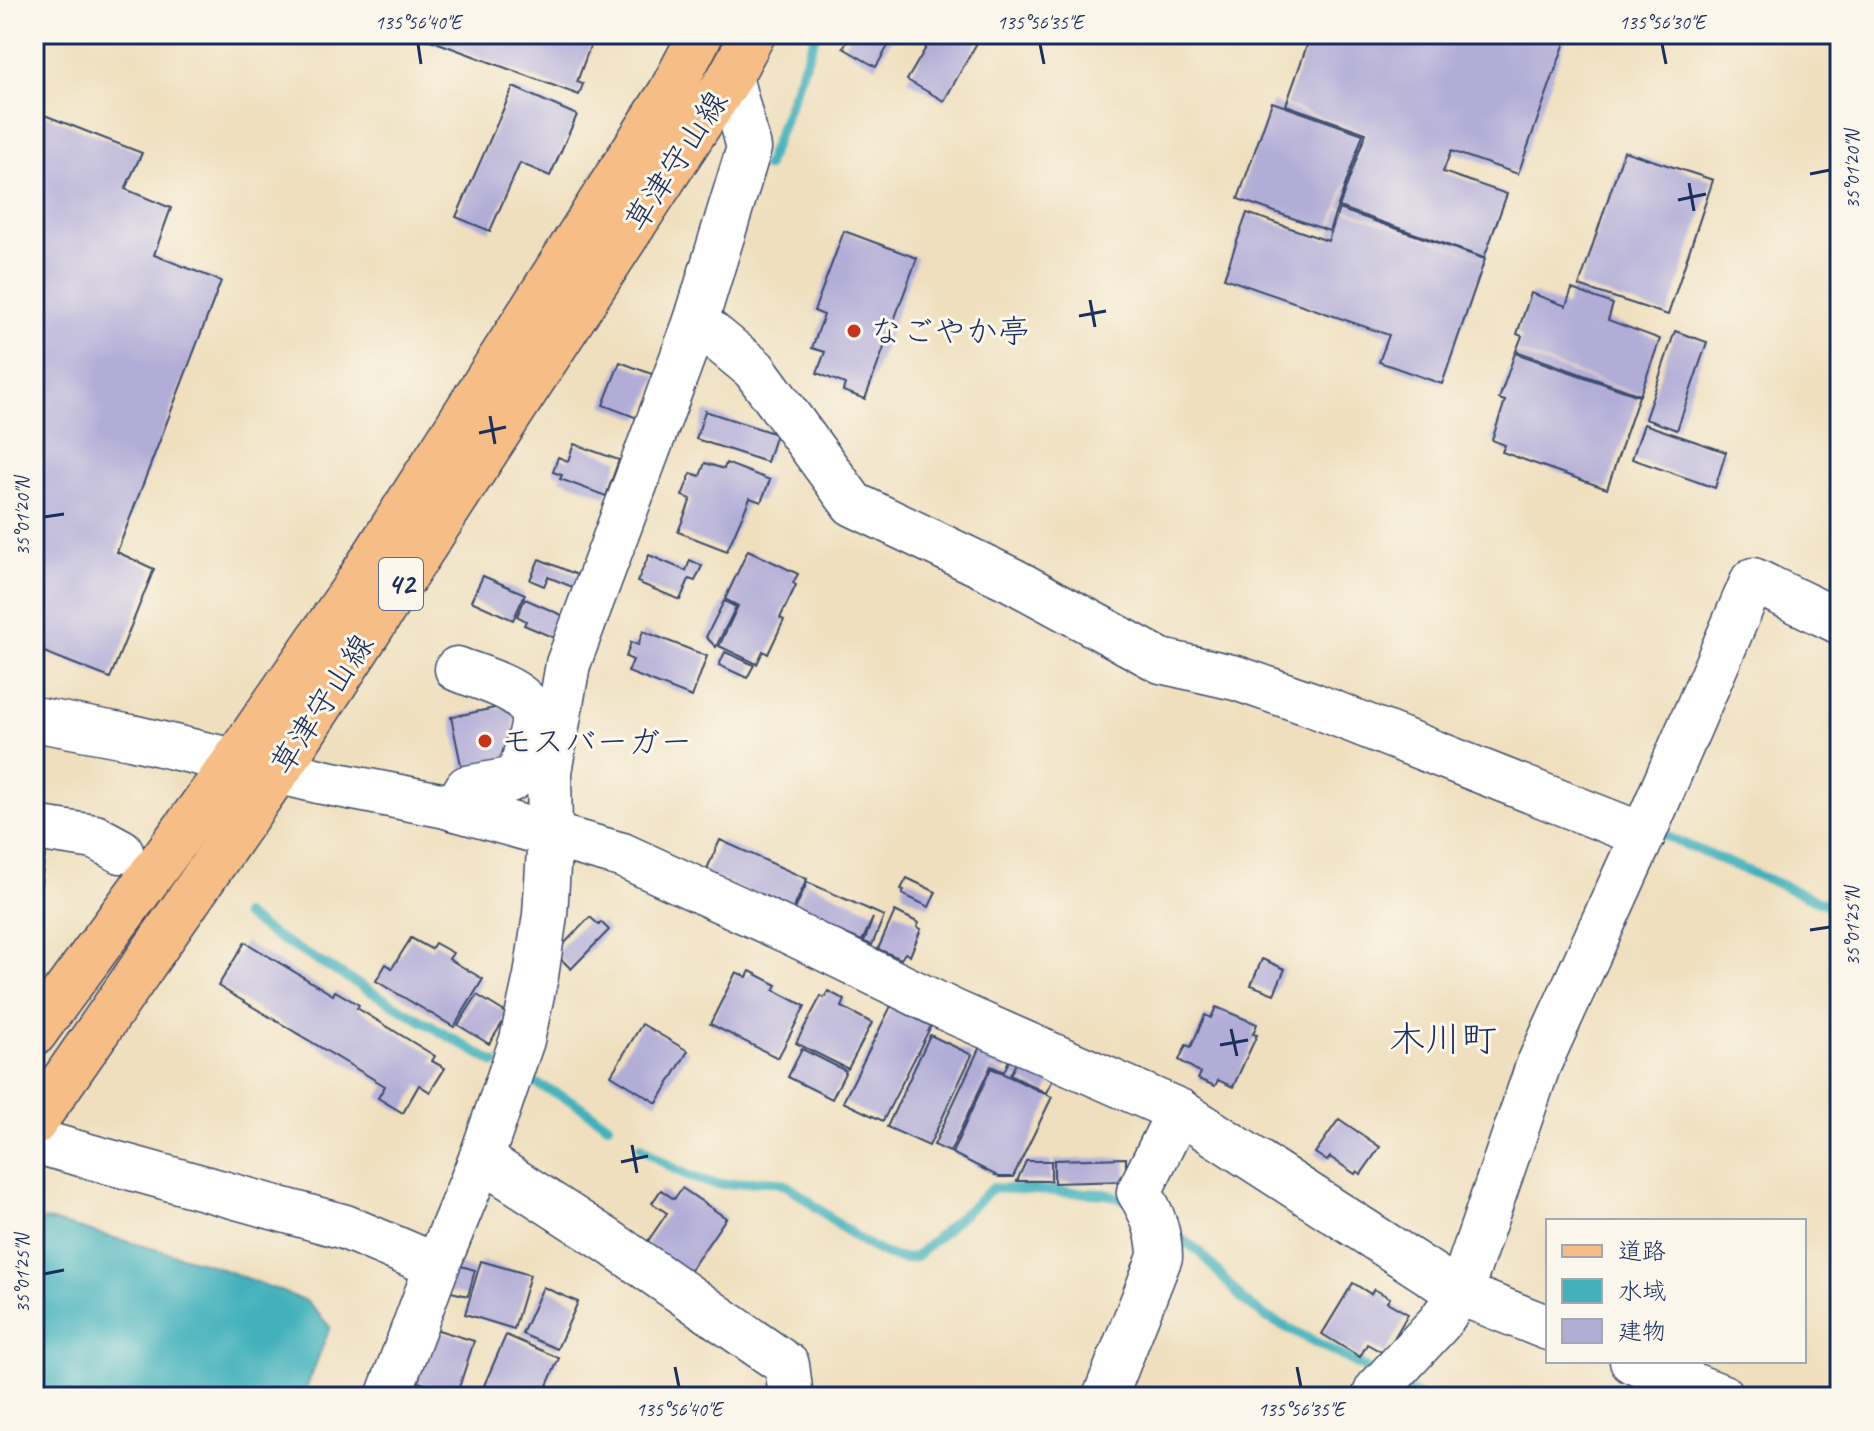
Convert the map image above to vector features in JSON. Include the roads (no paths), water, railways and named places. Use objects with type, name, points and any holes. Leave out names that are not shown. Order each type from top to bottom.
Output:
[{"type":"main road","name":"草津守山線","points":[[34,1034],[234,762],[352,591],[670,93],[701,34]]},
{"type":"main road","name":"草津守山線","points":[[34,1123],[278,771],[730,77],[753,34]]},
{"type":"street","points":[[388,1397],[481,1159],[522,1040],[545,915],[550,834],[549,772],[568,664],[696,321],[749,148],[730,77]]},
{"type":"street","points":[[696,321],[754,369],[853,504],[1012,580],[1161,661],[1236,678],[1311,704],[1643,835]]},
{"type":"street","points":[[1374,1397],[1439,1323],[1460,1293],[1538,1066],[1643,835],[1753,580],[1840,622]]},
{"type":"street","points":[[455,809],[467,788],[510,780],[520,773],[533,718],[528,703],[520,694],[457,669]]},
{"type":"street","points":[[34,719],[131,737],[455,809],[622,855],[956,1013],[1179,1111],[1460,1293],[1546,1327]]},
{"type":"street","points":[[34,828],[95,837],[121,851]]},
{"type":"street","points":[[1105,1397],[1160,1257],[1160,1239],[1151,1210],[1139,1192],[1179,1111]]},
{"type":"street","points":[[34,1141],[345,1227],[437,1266]]},
{"type":"street","points":[[481,1159],[787,1365],[791,1397]]},
{"type":"street","points":[[1637,1363],[1723,1397]]},
{"type":"water","points":[[44,1219],[206,1263],[307,1301],[330,1327],[303,1397],[34,1397],[34,1231]]},
{"type":"waterway","points":[[766,167],[816,34]]},
{"type":"waterway","points":[[1656,832],[1840,910]]},
{"type":"waterway","points":[[244,915],[273,935],[495,1063]]},
{"type":"waterway","points":[[523,1077],[572,1101],[608,1125]]},
{"type":"waterway","points":[[641,1147],[675,1169],[702,1181],[722,1184],[781,1183],[870,1246],[903,1259],[916,1256],[993,1188],[1107,1194],[1125,1200]]},
{"type":"waterway","points":[[1173,1234],[1199,1251],[1243,1300],[1268,1318],[1362,1366],[1374,1376]]},
{"type":"waterway","points":[[1408,1391],[1421,1397]]},
{"type":"place","name":"なごやか亭","points":[[854,331]]},
{"type":"place","name":"モスバーガー","points":[[485,741]]},
{"type":"district","name":"木川町","points":[[1443,1039]]}]
